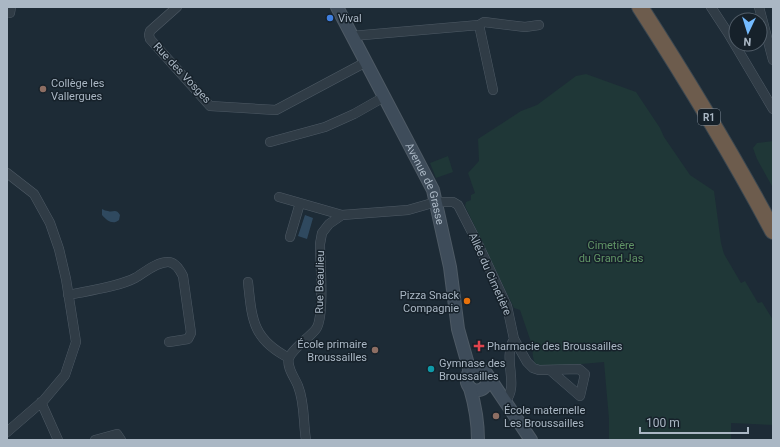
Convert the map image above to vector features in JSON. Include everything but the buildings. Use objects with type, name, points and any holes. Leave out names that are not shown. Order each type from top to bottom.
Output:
[{"type":"highway","name":"R1","points":[[640,7],[682,72],[751,189],[773,231]]},
{"type":"highway","name":"R1","points":[[651,7],[709,98],[773,210]]},
{"type":"street","points":[[7,10],[10,13],[11,7]]},
{"type":"street","name":"Rue des Vosges","points":[[177,7],[150,31],[150,39],[210,106],[276,110],[366,62]]},
{"type":"street","name":"Avenue de Grasse","points":[[337,7],[433,190],[450,267],[458,329],[462,343],[481,382],[503,399],[531,440]]},
{"type":"street","points":[[711,7],[728,32],[773,110]]},
{"type":"street","points":[[759,7],[773,60]]},
{"type":"street","points":[[352,36],[479,25],[484,22],[525,27],[539,25]]},
{"type":"street","points":[[479,25],[494,90]]},
{"type":"street","points":[[270,142],[325,127],[354,114],[384,96]]},
{"type":"street","points":[[7,173],[34,194],[50,223],[58,249],[76,342],[65,375],[41,402],[7,432]]},
{"type":"street","points":[[279,197],[342,215],[408,210],[436,202]]},
{"type":"street","name":"Allée du Cimetière","points":[[436,202],[453,202],[458,205],[507,306],[514,339],[527,362],[533,368],[539,370],[550,370]]},
{"type":"street","points":[[290,237],[300,203]]},
{"type":"street","name":"Rue Beaulieu","points":[[289,358],[296,348],[317,328],[320,315],[320,244],[322,233],[329,224],[342,215]]},
{"type":"street","points":[[68,295],[127,282],[161,263],[169,262],[174,264],[183,276],[191,333],[188,339],[169,342]]},
{"type":"street","points":[[248,282],[253,322],[261,338],[277,352],[289,358],[289,368],[299,387],[306,440]]},
{"type":"street","points":[[503,399],[511,395],[509,358],[510,347],[514,339]]},
{"type":"street","points":[[462,343],[469,373],[474,369],[481,382],[474,405],[478,440]]},
{"type":"street","points":[[41,402],[58,440]]},
{"type":"street","points":[[95,440],[117,434],[121,440]]},
{"type":"green space","name":"Cimetière du Grand Jas","points":[[586,74],[636,92],[690,175],[714,191],[721,243],[724,254],[741,283],[745,281],[758,303],[762,302],[773,320],[773,425],[731,423],[731,440],[609,440],[609,419],[604,362],[536,368],[532,345],[520,310],[514,308],[465,206],[466,202],[471,200],[471,195],[475,193],[468,173],[479,161],[478,139],[521,111],[537,105],[576,76]]},
{"type":"green space","points":[[773,141],[773,188],[757,159],[753,148],[757,143]]},
{"type":"green space","points":[[448,156],[453,172],[436,178],[430,163]]},
{"type":"water","points":[[102,209],[117,212],[120,215],[119,220],[115,222],[108,221],[102,215]]},
{"type":"water","points":[[305,215],[313,218],[307,239],[298,236]]},
{"type":"place","name":"Vival","points":[[330,18]]},
{"type":"place","name":"Collège les Vallergues","points":[[43,89]]},
{"type":"place","name":"Pizza Snack Compagnie","points":[[467,301]]},
{"type":"place","name":"Pharmacie des Broussailles","points":[[479,346]]},
{"type":"place","name":"École primaire Broussailles","points":[[375,350]]},
{"type":"place","name":"Gymnase des Broussailles","points":[[431,369]]},
{"type":"place","name":"École maternelle Les Broussailles","points":[[496,416]]}]
